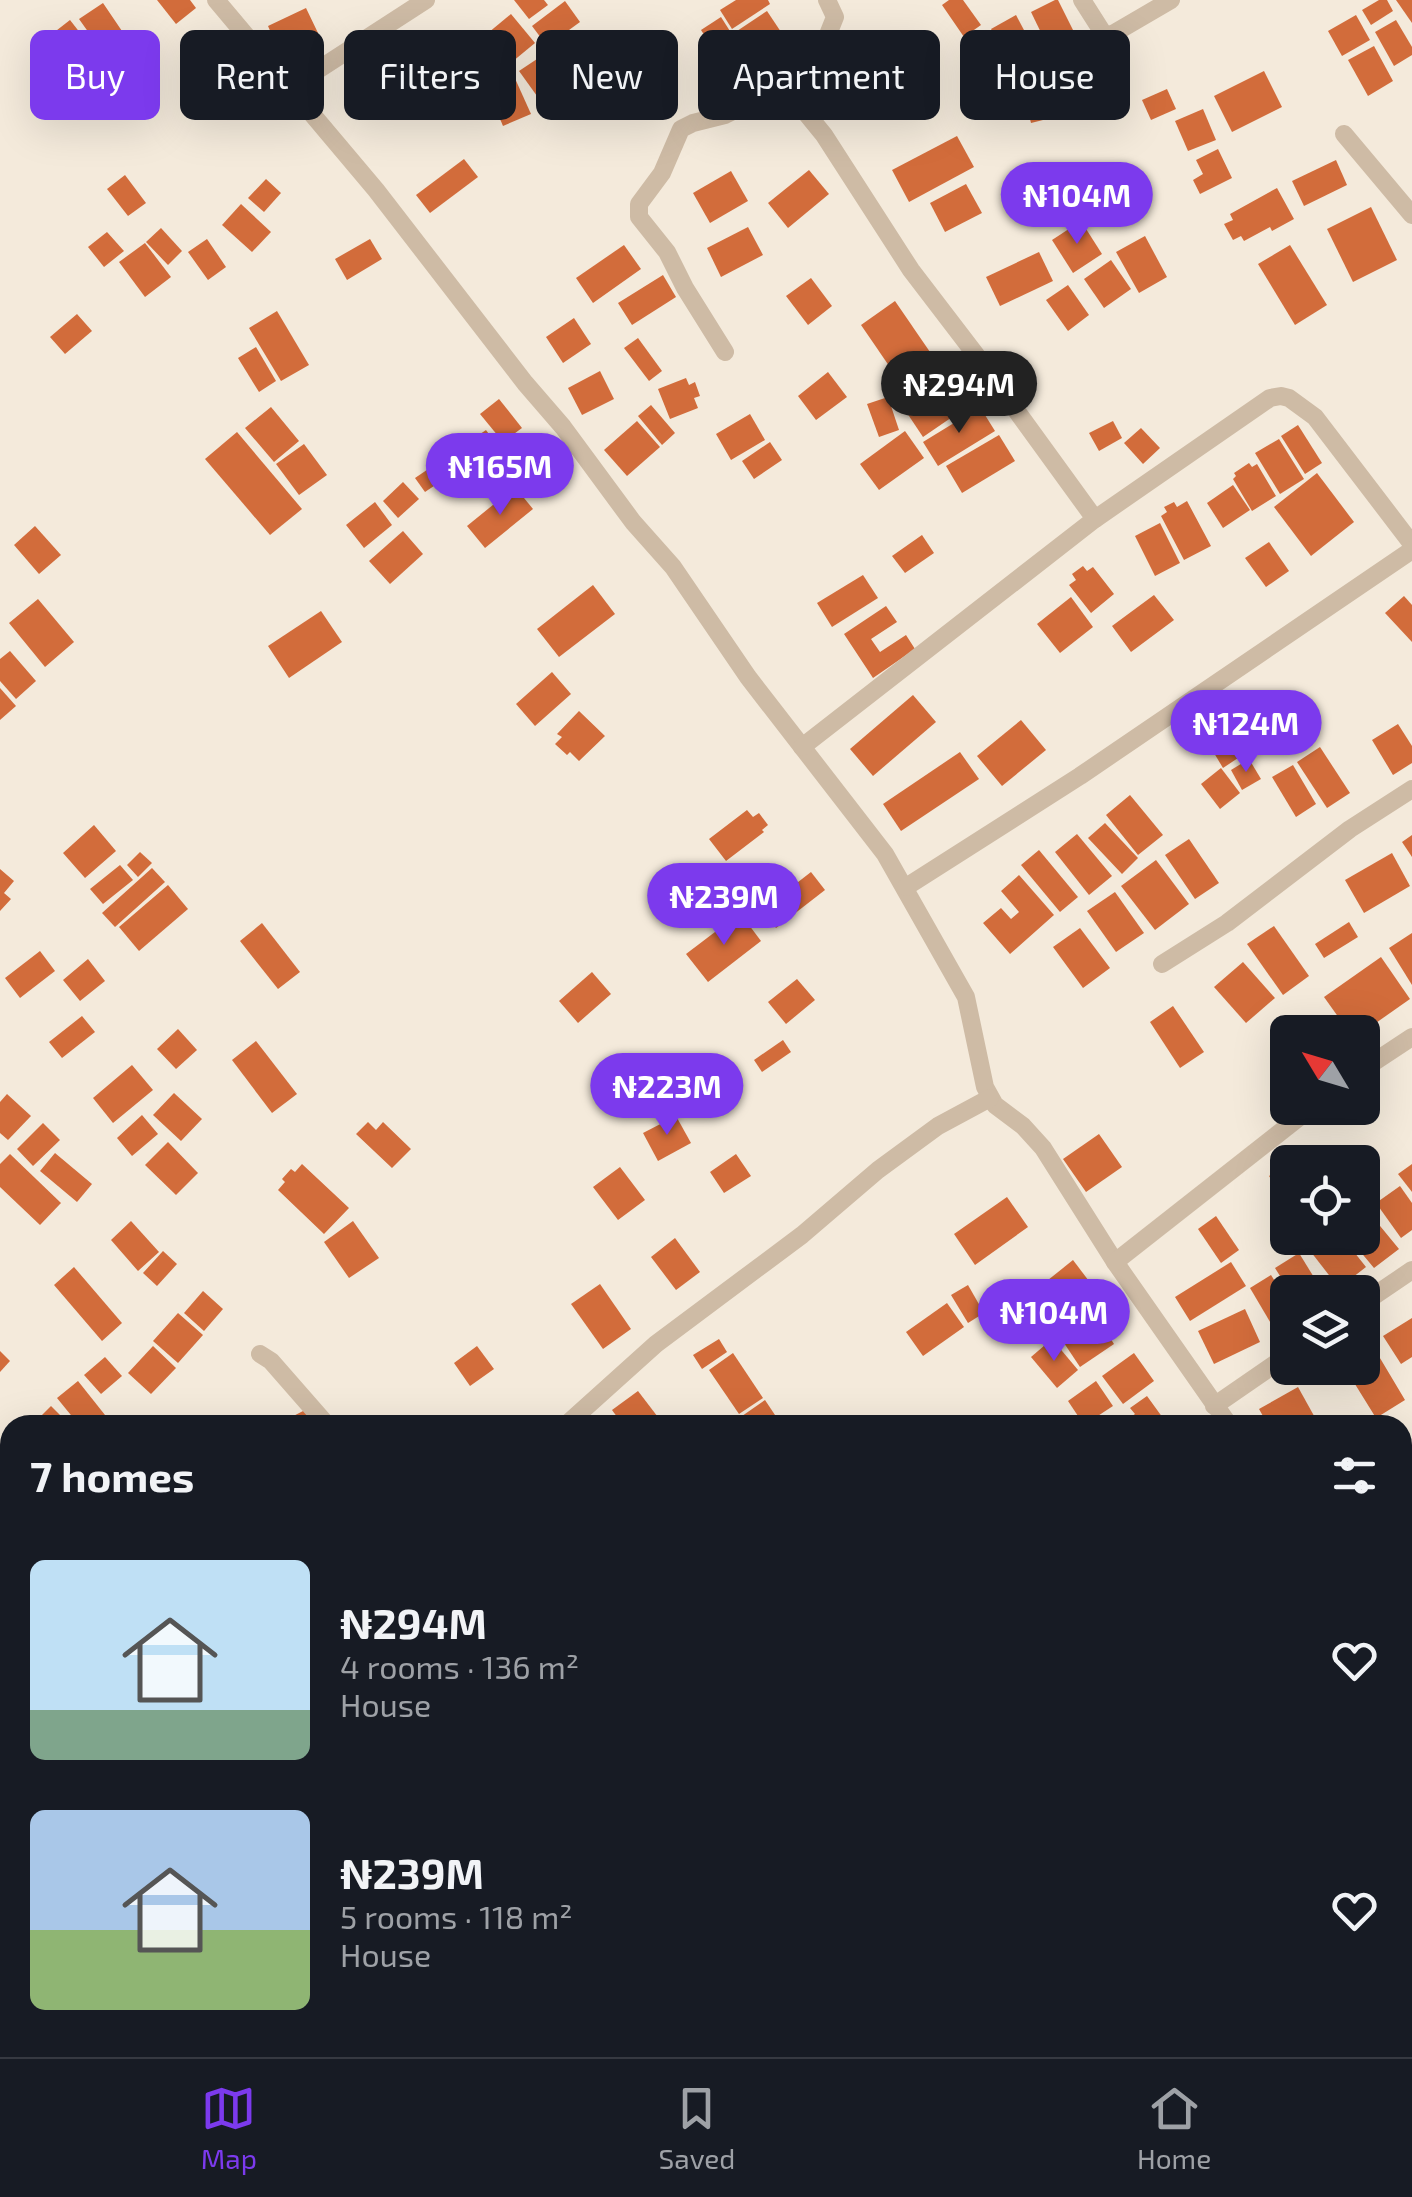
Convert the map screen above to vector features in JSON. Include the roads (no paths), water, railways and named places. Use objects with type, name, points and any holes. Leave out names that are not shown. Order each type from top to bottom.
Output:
[{"type":"street","points":[[216,0],[241,30]]},
{"type":"street","points":[[324,66],[426,0]]},
{"type":"street","points":[[827,0],[835,17],[830,30]]},
{"type":"street","points":[[1082,0],[1103,33],[1111,35],[1171,0]]},
{"type":"street","points":[[317,120],[672,567],[748,677],[885,854],[966,997],[990,1098],[1043,1148],[1115,1262],[1221,1415]]},
{"type":"street","points":[[706,120],[681,129],[662,173],[643,195],[639,217],[667,252],[725,352]]},
{"type":"street","points":[[812,120],[911,270],[1094,518]]},
{"type":"street","points":[[1344,134],[1412,215]]},
{"type":"street","points":[[802,748],[1094,518],[1270,398],[1281,396],[1315,417],[1412,547],[1080,776],[906,887]]},
{"type":"street","points":[[1162,964],[1227,923],[1350,829],[1412,789]]},
{"type":"street","points":[[1380,1058],[1412,1037]]},
{"type":"street","points":[[577,1415],[656,1344],[802,1235],[878,1170],[938,1126],[990,1098]]},
{"type":"street","points":[[1115,1262],[1290,1125]]},
{"type":"street","points":[[1380,1292],[1412,1270]]},
{"type":"street","points":[[260,1354],[271,1361],[319,1415]]},
{"type":"street","points":[[1214,1406],[1270,1367]]}]
